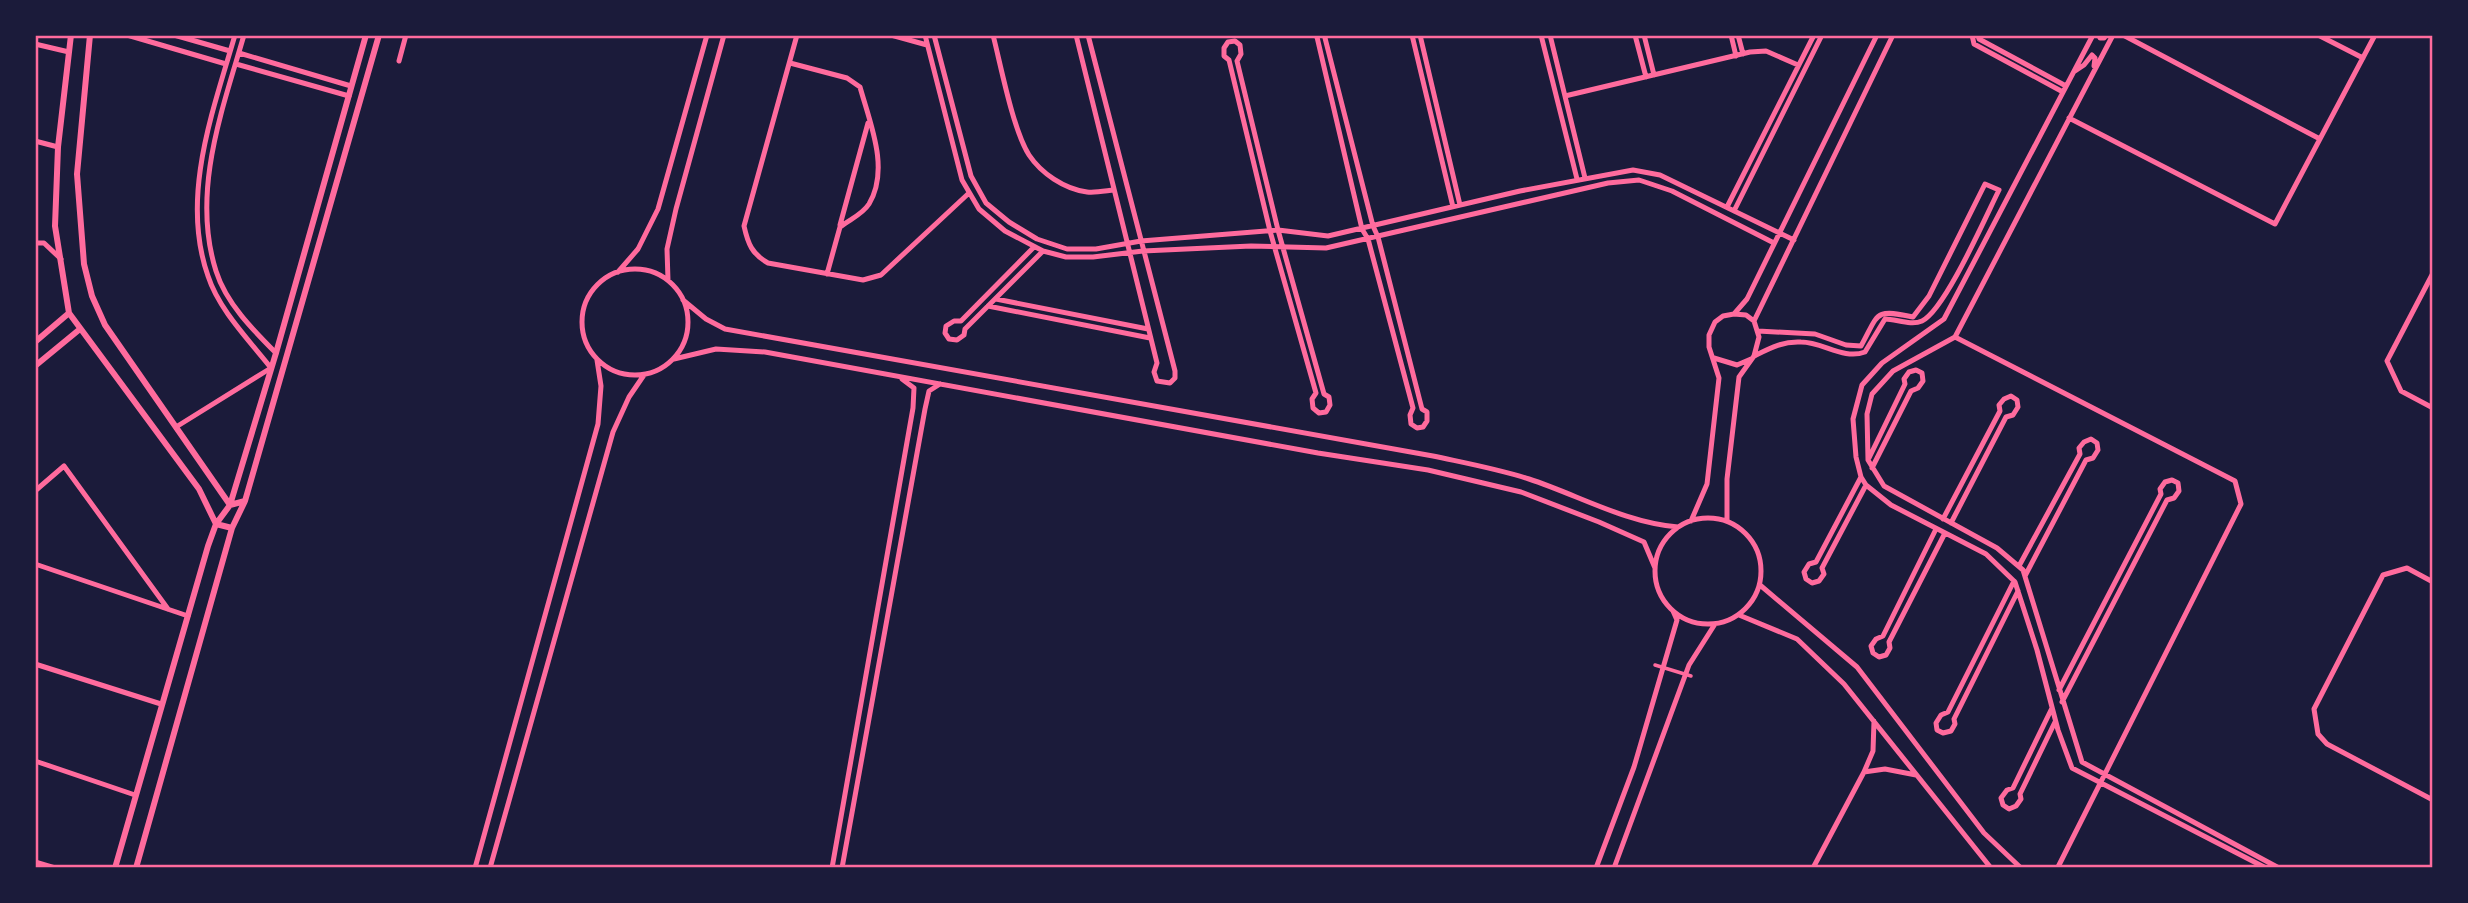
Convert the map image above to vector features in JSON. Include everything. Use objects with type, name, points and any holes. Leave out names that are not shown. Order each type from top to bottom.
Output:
[{"type":"street","points":[[71,35],[58,147],[55,226],[69,313],[199,489],[216,524]]},
{"type":"street","points":[[90,35],[77,174],[84,264],[92,296],[104,325],[230,505]]},
{"type":"street","points":[[127,35],[226,64]]},
{"type":"street","points":[[174,35],[230,51]]},
{"type":"street","points":[[235,35],[200,170],[198,229],[208,276],[221,303],[271,368]]},
{"type":"street","points":[[244,35],[207,174],[207,229],[216,273],[243,319],[276,354]]},
{"type":"street","points":[[115,868],[216,524],[230,505],[276,354],[366,35]]},
{"type":"street","points":[[136,868],[232,528],[245,501],[379,35]]},
{"type":"street","points":[[399,61],[406,35]]},
{"type":"street","points":[[683,300],[688,315],[688,331],[683,346],[674,359],[660,369],[645,375],[619,373],[597,360],[587,345],[582,328],[583,310],[590,294],[602,281],[617,272],[638,248],[659,209],[707,35]]},
{"type":"street","points":[[668,280],[667,249],[676,209],[724,35]]},
{"type":"street","points":[[797,35],[744,226],[755,255],[768,263],[863,280],[881,275],[969,193]]},
{"type":"street","points":[[891,35],[927,45]]},
{"type":"street","points":[[934,35],[971,176],[986,203],[1009,222],[1037,239],[1057,246],[1096,249],[1141,241],[1278,230],[1328,236],[1577,179],[1633,170],[1660,175],[1794,240]]},
{"type":"street","points":[[993,35],[1019,133],[1028,154],[1041,170],[1062,184],[1087,192],[1114,190]]},
{"type":"street","points":[[1076,35],[1157,363],[1154,372],[1157,381],[1170,383],[1175,378],[1175,371],[1088,35]]},
{"type":"street","points":[[1314,35],[1317,37],[1362,229],[1368,239],[1413,408],[1410,415],[1411,424],[1416,428],[1423,427],[1427,421],[1427,412],[1422,409],[1373,226],[1325,38],[1327,35]]},
{"type":"street","points":[[1412,35],[1456,206]]},
{"type":"street","points":[[1420,35],[1456,206]]},
{"type":"street","points":[[1541,35],[1577,179]]},
{"type":"street","points":[[1550,35],[1585,178]]},
{"type":"street","points":[[1635,35],[1646,77]]},
{"type":"street","points":[[1644,35],[1654,75]]},
{"type":"street","points":[[1731,35],[1736,56]]},
{"type":"street","points":[[1738,35],[1743,54]]},
{"type":"street","points":[[1727,207],[1814,35]]},
{"type":"street","points":[[1734,211],[1822,35]]},
{"type":"street","points":[[1734,314],[1747,299],[1877,35]]},
{"type":"street","points":[[1754,321],[1893,35]]},
{"type":"street","points":[[1972,35],[1974,44],[2063,92]]},
{"type":"street","points":[[1978,35],[1979,39],[2067,86]]},
{"type":"street","points":[[2093,35],[1944,319],[1882,363],[1862,384],[1853,419],[1856,457],[1866,485],[1891,505],[1986,554],[2014,581],[2037,650],[2055,721],[2072,768],[2266,868]]},
{"type":"street","points":[[2099,35],[2100,38],[2106,35]]},
{"type":"street","points":[[2113,35],[1955,337],[1893,371],[1872,394],[1867,414],[1868,460],[1884,486],[1997,548],[2019,566],[2046,637],[2062,702],[2082,762],[2279,868]]},
{"type":"street","points":[[2123,35],[2320,139]]},
{"type":"street","points":[[2318,35],[2362,58]]},
{"type":"street","points":[[2069,118],[2275,224],[2375,35]]},
{"type":"street","points":[[923,36],[962,180],[979,209],[1005,231],[1043,251],[1066,257],[1275,245],[1326,248],[1608,183],[1639,180],[1672,191],[1774,243]]},
{"type":"street","points":[[1235,41],[1240,45],[1241,54],[1237,61],[1278,230],[1324,394],[1329,397],[1330,405],[1326,412],[1319,413],[1313,408],[1312,399],[1316,393],[1270,231],[1229,60],[1224,56],[1224,48],[1228,42],[1235,41]]},
{"type":"street","points":[[35,44],[69,52]]},
{"type":"street","points":[[1565,96],[1743,54],[1766,51],[1798,65]]},
{"type":"street","points":[[239,53],[351,86]]},
{"type":"street","points":[[2074,71],[2084,65],[2092,55],[2095,58],[2087,85]]},
{"type":"street","points":[[790,63],[854,81],[860,87],[880,169],[869,204],[859,215],[840,227]]},
{"type":"street","points":[[236,64],[349,96]]},
{"type":"street","points":[[827,274],[869,120]]},
{"type":"street","points":[[35,141],[58,147]]},
{"type":"street","points":[[1714,358],[1737,365],[1778,344],[1803,341],[1855,356],[1865,352],[1885,319],[1913,323],[1924,320],[1946,294],[1999,190],[1986,184],[1928,296],[1913,317],[1887,311],[1883,313],[1875,318],[1861,346],[1846,345],[1815,334],[1758,331]]},
{"type":"street","points":[[35,243],[44,243],[62,260]]},
{"type":"street","points":[[1034,247],[961,321],[954,321],[946,326],[945,333],[949,339],[957,340],[964,335],[965,329],[1043,251]]},
{"type":"street","points":[[617,272],[643,270],[668,280],[683,300],[705,319],[725,329],[1433,456],[1528,479],[1659,526],[1678,527]]},
{"type":"street","points":[[2433,272],[2387,361],[2401,391],[2433,408]]},
{"type":"street","points":[[996,299],[1148,329]]},
{"type":"street","points":[[988,306],[1150,338]]},
{"type":"street","points":[[35,342],[69,313]]},
{"type":"street","points":[[1691,521],[1707,484],[1719,379],[1709,347],[1709,335],[1715,322],[1734,314],[1745,315],[1754,321],[1759,337],[1753,357],[1739,377],[1727,479],[1727,521]]},
{"type":"street","points":[[35,366],[80,329]]},
{"type":"street","points":[[1955,337],[2235,481],[2241,504],[2058,867]]},
{"type":"street","points":[[674,359],[716,349],[765,352],[1318,453],[1427,470],[1521,492],[1644,542],[1655,568],[1659,592],[1673,611],[1685,620],[1700,624],[1715,624],[1739,615],[1748,607],[1759,585],[1761,572],[1756,547],[1748,536],[1727,521],[1709,518],[1691,521],[1678,527],[1662,545],[1655,568]]},
{"type":"street","points":[[475,868],[598,424],[601,386],[597,360]]},
{"type":"street","points":[[176,426],[271,368]]},
{"type":"street","points":[[1868,460],[1905,384],[1904,379],[1909,372],[1916,370],[1922,373],[1923,381],[1918,388],[1911,390],[1872,468]]},
{"type":"street","points":[[490,868],[613,432],[629,397],[645,375]]},
{"type":"street","points":[[832,868],[914,408],[914,388],[900,377]]},
{"type":"street","points":[[842,868],[925,409],[929,391],[940,384]]},
{"type":"street","points":[[1943,519],[2000,411],[1999,405],[2004,398],[2011,396],[2017,400],[2018,407],[2013,415],[2006,417],[1951,523]]},
{"type":"street","points":[[2019,566],[2080,454],[2079,448],[2091,439],[2097,443],[2098,450],[2093,458],[2086,460],[2025,576]]},
{"type":"street","points":[[35,491],[64,466],[168,609]]},
{"type":"street","points":[[1861,477],[1816,562],[1809,564],[1804,572],[1806,579],[1812,583],[1824,574],[1822,568],[1866,485]]},
{"type":"street","points":[[2059,690],[2161,494],[2160,489],[2165,482],[2172,480],[2178,483],[2179,491],[2174,498],[2167,500],[2062,702]]},
{"type":"street","points":[[230,505],[245,501]]},
{"type":"street","points":[[216,524],[232,528]]},
{"type":"street","points":[[1936,529],[1883,636],[1876,639],[1871,646],[1873,653],[1879,657],[1886,654],[1890,648],[1889,642],[1945,533]]},
{"type":"street","points":[[35,564],[188,616]]},
{"type":"street","points":[[2433,582],[2407,568],[2382,575],[2314,709],[2318,734],[2327,744],[2433,800]]},
{"type":"street","points":[[2014,581],[1948,712],[1941,715],[1936,723],[1937,730],[1943,733],[1951,731],[1955,724],[1954,719],[2018,592]]},
{"type":"street","points":[[1759,585],[1857,667],[1984,833],[2021,868]]},
{"type":"street","points":[[1596,868],[1634,766],[1676,620],[1673,611]]},
{"type":"street","points":[[1739,615],[1797,639],[1844,684],[1990,868]]},
{"type":"street","points":[[1614,868],[1688,675],[1689,665],[1715,624]]},
{"type":"street","points":[[35,664],[161,705]]},
{"type":"street","points":[[1655,665],[1688,675]]},
{"type":"street","points":[[2052,708],[2013,788],[2007,790],[2001,798],[2003,805],[2009,809],[2016,806],[2021,799],[2020,794],[2055,721]]},
{"type":"street","points":[[1813,868],[1873,751],[1874,721]]},
{"type":"street","points":[[35,761],[135,795]]},
{"type":"street","points":[[1864,772],[1885,769],[1916,775]]},
{"type":"street","points":[[35,862],[55,868]]}]
